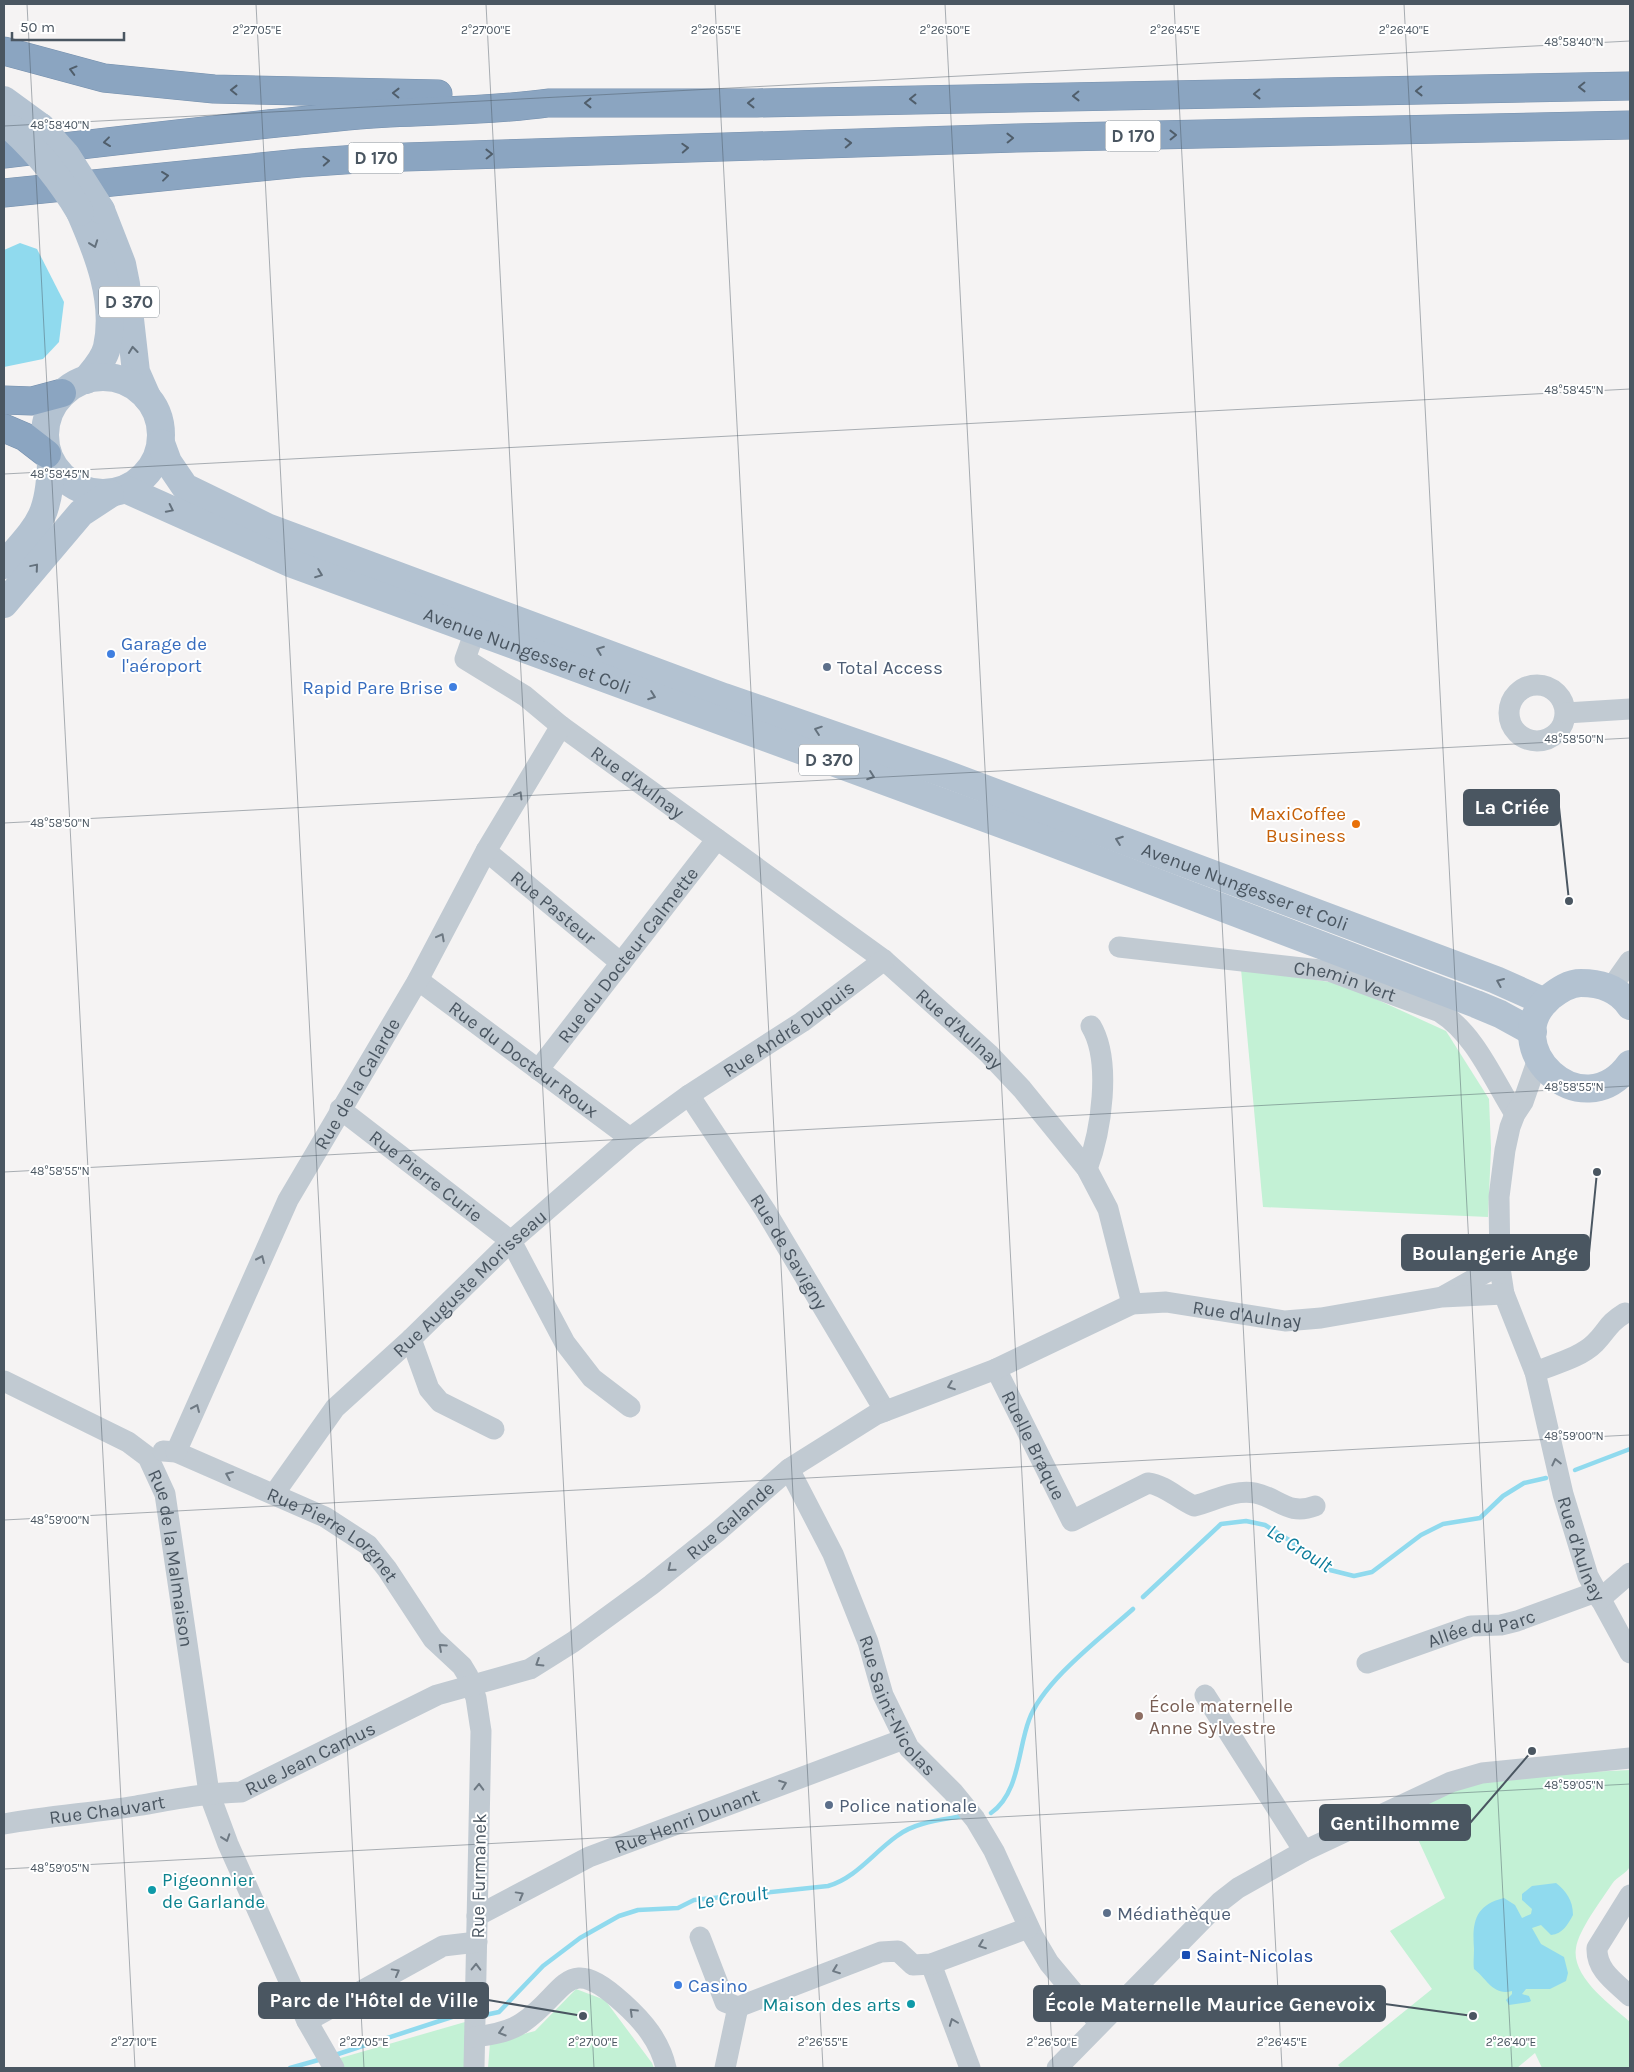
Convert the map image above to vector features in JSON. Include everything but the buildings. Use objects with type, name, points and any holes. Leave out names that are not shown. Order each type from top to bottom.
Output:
[{"type":"highway","points":[[4,52],[104,78],[214,89],[454,94],[529,93],[548,103]]},
{"type":"highway","name":"D 170","points":[[7,136],[295,121],[437,110],[519,107],[548,103],[757,103],[1630,86]]},
{"type":"highway","name":"D 170","points":[[4,192],[300,162],[445,155],[1016,138],[1630,124]]},
{"type":"highway","points":[[4,212],[97,193],[116,182]]},
{"type":"highway","points":[[4,400],[32,402],[62,393]]},
{"type":"highway","points":[[4,428],[25,437],[49,459]]},
{"type":"main road","name":"D 370","points":[[4,100],[41,127],[66,155],[90,211],[122,264],[135,366],[147,397]]},
{"type":"main road","name":"D 370","points":[[7,136],[46,162],[67,190],[90,211],[108,298],[109,328],[107,348],[104,356],[86,380]]},
{"type":"main road","points":[[4,566],[42,519],[51,486],[45,426],[51,408],[62,393],[86,380],[102,377],[119,379],[134,386],[147,397],[160,422],[161,443],[156,460],[147,474],[81,513],[4,604]]},
{"type":"main road","name":"Avenue Nungesser et Coli","points":[[161,443],[168,462],[185,487],[267,527],[724,697],[943,773],[1496,980],[1545,1002]]},
{"type":"main road","points":[[49,459],[62,478],[76,488],[92,493],[118,492]]},
{"type":"main road","name":"Avenue Nungesser et Coli","points":[[118,492],[276,557],[934,799],[1476,1004],[1500,1014],[1533,1032]]},
{"type":"main road","points":[[934,799],[943,773]]},
{"type":"main road","points":[[1624,997],[1594,983],[1576,983],[1559,990],[1545,1002],[1537,1016],[1533,1032],[1538,1059],[1549,1073],[1563,1084],[1580,1088],[1598,1088],[1628,1072]]},
{"type":"street","name":"Rue d'Aulnay","points":[[475,631],[465,659],[525,696],[561,726],[884,960],[989,1054],[1022,1089],[1087,1169],[1108,1209],[1132,1304],[1166,1302],[1242,1316],[1285,1321],[1321,1318],[1442,1297],[1504,1294]]},
{"type":"street","points":[[1566,713],[1630,709]]},
{"type":"street","name":"Rue de la Calarde","points":[[176,1452],[288,1200],[340,1109],[418,980],[486,850],[561,726]]},
{"type":"street","name":"Rue du Docteur Calmette","points":[[538,1070],[716,839]]},
{"type":"street","name":"Rue Pasteur","points":[[486,850],[621,963]]},
{"type":"street","name":"Chemin Vert","points":[[1119,947],[1329,971],[1440,1012],[1455,1022],[1466,1035],[1519,1108]]},
{"type":"street","name":"Rue André Dupuis","points":[[689,1095],[802,1022],[884,960]]},
{"type":"street","points":[[1624,997],[1630,961]]},
{"type":"street","name":"Rue du Docteur Roux","points":[[418,980],[630,1138]]},
{"type":"street","points":[[1087,1169],[1096,1145],[1102,1110],[1100,1051],[1096,1035],[1091,1026]]},
{"type":"street","name":"Rue d'Aulnay","points":[[1538,1059],[1505,1150],[1499,1197],[1500,1268],[1504,1294],[1535,1372],[1563,1494],[1598,1595],[1630,1653]]},
{"type":"street","points":[[1519,1108],[1563,1084]]},
{"type":"street","name":"Rue Auguste Morisseau","points":[[274,1494],[335,1408],[410,1340],[512,1241],[630,1138],[689,1095]]},
{"type":"street","name":"Rue de Savigny","points":[[689,1095],[765,1210],[885,1411]]},
{"type":"street","name":"Rue Pierre Curie","points":[[340,1109],[512,1241]]},
{"type":"street","points":[[512,1241],[565,1343],[592,1378],[630,1407]]},
{"type":"street","name":"Rue d'Aulnay","points":[[1442,1297],[1490,1270],[1500,1268]]},
{"type":"street","name":"Rue Galande","points":[[408,1709],[437,1695],[530,1668],[573,1642],[717,1532],[789,1469],[875,1415],[996,1369],[1132,1304]]},
{"type":"street","points":[[1535,1372],[1582,1352],[1594,1344],[1611,1322],[1625,1314]]},
{"type":"street","points":[[410,1340],[429,1389],[440,1402],[494,1430]]},
{"type":"street","name":"Ruelle Braque","points":[[996,1369],[1072,1521],[1148,1483],[1157,1484],[1180,1500],[1194,1506],[1236,1492],[1255,1493],[1289,1508],[1302,1511],[1314,1506]]},
{"type":"street","name":"Rue de la Malmaison","points":[[4,1381],[128,1442],[148,1457],[165,1494],[209,1793],[228,1844],[307,2021],[330,2061]]},
{"type":"street","points":[[148,1457],[163,1450],[176,1452]]},
{"type":"street","name":"Rue Pierre Lorgnet","points":[[176,1452],[324,1517],[368,1545],[387,1569],[433,1639],[462,1666],[472,1685]]},
{"type":"street","name":"Rue Saint-Nicolas","points":[[789,1469],[834,1554],[868,1642],[883,1696],[909,1748],[953,1792],[975,1819],[994,1851],[1028,1928],[1049,1963],[1100,2024]]},
{"type":"street","points":[[1598,1595],[1630,1573]]},
{"type":"street","name":"Allée du Parc","points":[[1367,1663],[1471,1626],[1501,1625],[1598,1595]]},
{"type":"street","name":"Rue Furmanek","points":[[472,1685],[480,1715],[481,1731],[474,2068]]},
{"type":"street","points":[[1206,1695],[1304,1851]]},
{"type":"street","name":"Rue Jean Camus","points":[[209,1793],[241,1792],[408,1709]]},
{"type":"street","name":"Rue Henri Dunant","points":[[477,1916],[589,1857],[904,1739]]},
{"type":"street","points":[[1057,2068],[1220,1902],[1238,1888],[1304,1851],[1406,1802],[1459,1780],[1482,1773],[1630,1758]]},
{"type":"street","name":"Rue Chauvart","points":[[4,1824],[136,1806],[209,1793]]},
{"type":"street","points":[[1630,1895],[1601,1940],[1596,1956],[1599,1965],[1630,1996]]},
{"type":"street","points":[[700,1937],[725,2002],[738,2007],[881,1952],[898,1951],[913,1965],[932,1964],[1028,1928]]},
{"type":"street","points":[[307,2021],[443,1946],[477,1942]]},
{"type":"street","points":[[932,1964],[970,2068]]},
{"type":"street","points":[[475,2037],[493,2035],[515,2028],[532,2015],[565,1982],[579,1977],[588,1979],[611,1991],[661,2037],[670,2067]]},
{"type":"street","points":[[725,2068],[738,2007]]},
{"type":"green space","points":[[1241,969],[1343,984],[1446,1031],[1489,1099],[1491,1148],[1488,1217],[1263,1207]]},
{"type":"green space","points":[[1630,1770],[1630,1866],[1627,1871],[1614,1881],[1581,1932],[1576,1948],[1576,1959],[1586,1980],[1594,1990],[1630,2022],[1630,2068],[1542,2068],[1535,2053],[1517,2068],[1341,2068],[1338,2065],[1432,1989],[1390,1931],[1445,1898],[1405,1811],[1463,1785],[1548,1774]]},
{"type":"green space","points":[[576,1989],[605,2000],[654,2068],[488,2068],[490,2043],[535,2031]]},
{"type":"green space","points":[[465,2022],[466,2068],[342,2068],[337,2059]]},
{"type":"water","points":[[20,243],[37,249],[64,302],[59,342],[43,359],[4,367],[4,250]]},
{"type":"water","points":[[1556,1883],[1568,1896],[1572,1905],[1573,1915],[1565,1928],[1559,1933],[1551,1935],[1541,1925],[1532,1928],[1541,1944],[1564,1957],[1568,1973],[1566,1981],[1550,1989],[1526,1989],[1522,1994],[1529,1996],[1531,2001],[1509,2005],[1506,2000],[1512,1994],[1512,1991],[1505,1992],[1495,1989],[1474,1969],[1474,1931],[1477,1916],[1487,1905],[1504,1898],[1515,1905],[1522,1918],[1531,1914],[1532,1909],[1522,1900],[1522,1894],[1532,1886]]},
{"type":"waterway","name":"Le Croult","points":[[1575,1470],[1630,1449]]},
{"type":"waterway","name":"Le Croult","points":[[1143,1597],[1221,1524],[1246,1521],[1265,1525],[1289,1540],[1326,1569],[1354,1576],[1372,1572],[1421,1535],[1443,1524],[1480,1518],[1503,1496],[1524,1483],[1546,1478]]},
{"type":"waterway","name":"Le Croult","points":[[991,1813],[1007,1795],[1016,1770],[1025,1732],[1036,1705],[1047,1690],[1075,1660],[1133,1609]]},
{"type":"waterway","name":"Le Croult","points":[[485,2015],[499,2012],[543,1966],[580,1938],[619,1916],[638,1910],[678,1908],[694,1900],[828,1886],[856,1871],[904,1831],[928,1822],[963,1816]]},
{"type":"waterway","name":"Le Croult","points":[[335,2055],[455,2016],[467,2015]]},
{"type":"waterway","name":"Le Croult","points":[[290,2068],[322,2059]]},
{"type":"place","name":"Garage de l'aéroport","points":[[111,654]]},
{"type":"place","name":"Total Access","points":[[827,667]]},
{"type":"place","name":"Rapid Pare Brise","points":[[453,687]]},
{"type":"place","name":"MaxiCoffee Business","points":[[1356,824]]},
{"type":"place","name":"La Criée","points":[[1569,901]]},
{"type":"place","name":"Boulangerie Ange","points":[[1597,1172]]},
{"type":"place","name":"École maternelle Anne Sylvestre","points":[[1139,1716]]},
{"type":"place","name":"Gentilhomme","points":[[1532,1751]]},
{"type":"place","name":"Police nationale","points":[[829,1805]]},
{"type":"place","name":"Pigeonnier de Garlande","points":[[152,1890]]},
{"type":"place","name":"Médiathèque","points":[[1107,1913]]},
{"type":"place","name":"Saint-Nicolas","points":[[1186,1955]]},
{"type":"place","name":"Casino","points":[[678,1985]]},
{"type":"place","name":"Maison des arts","points":[[911,2004]]},
{"type":"place","name":"Parc de l'Hôtel de Ville","points":[[583,2016]]},
{"type":"place","name":"École Maternelle Maurice Genevoix","points":[[1473,2016]]}]
